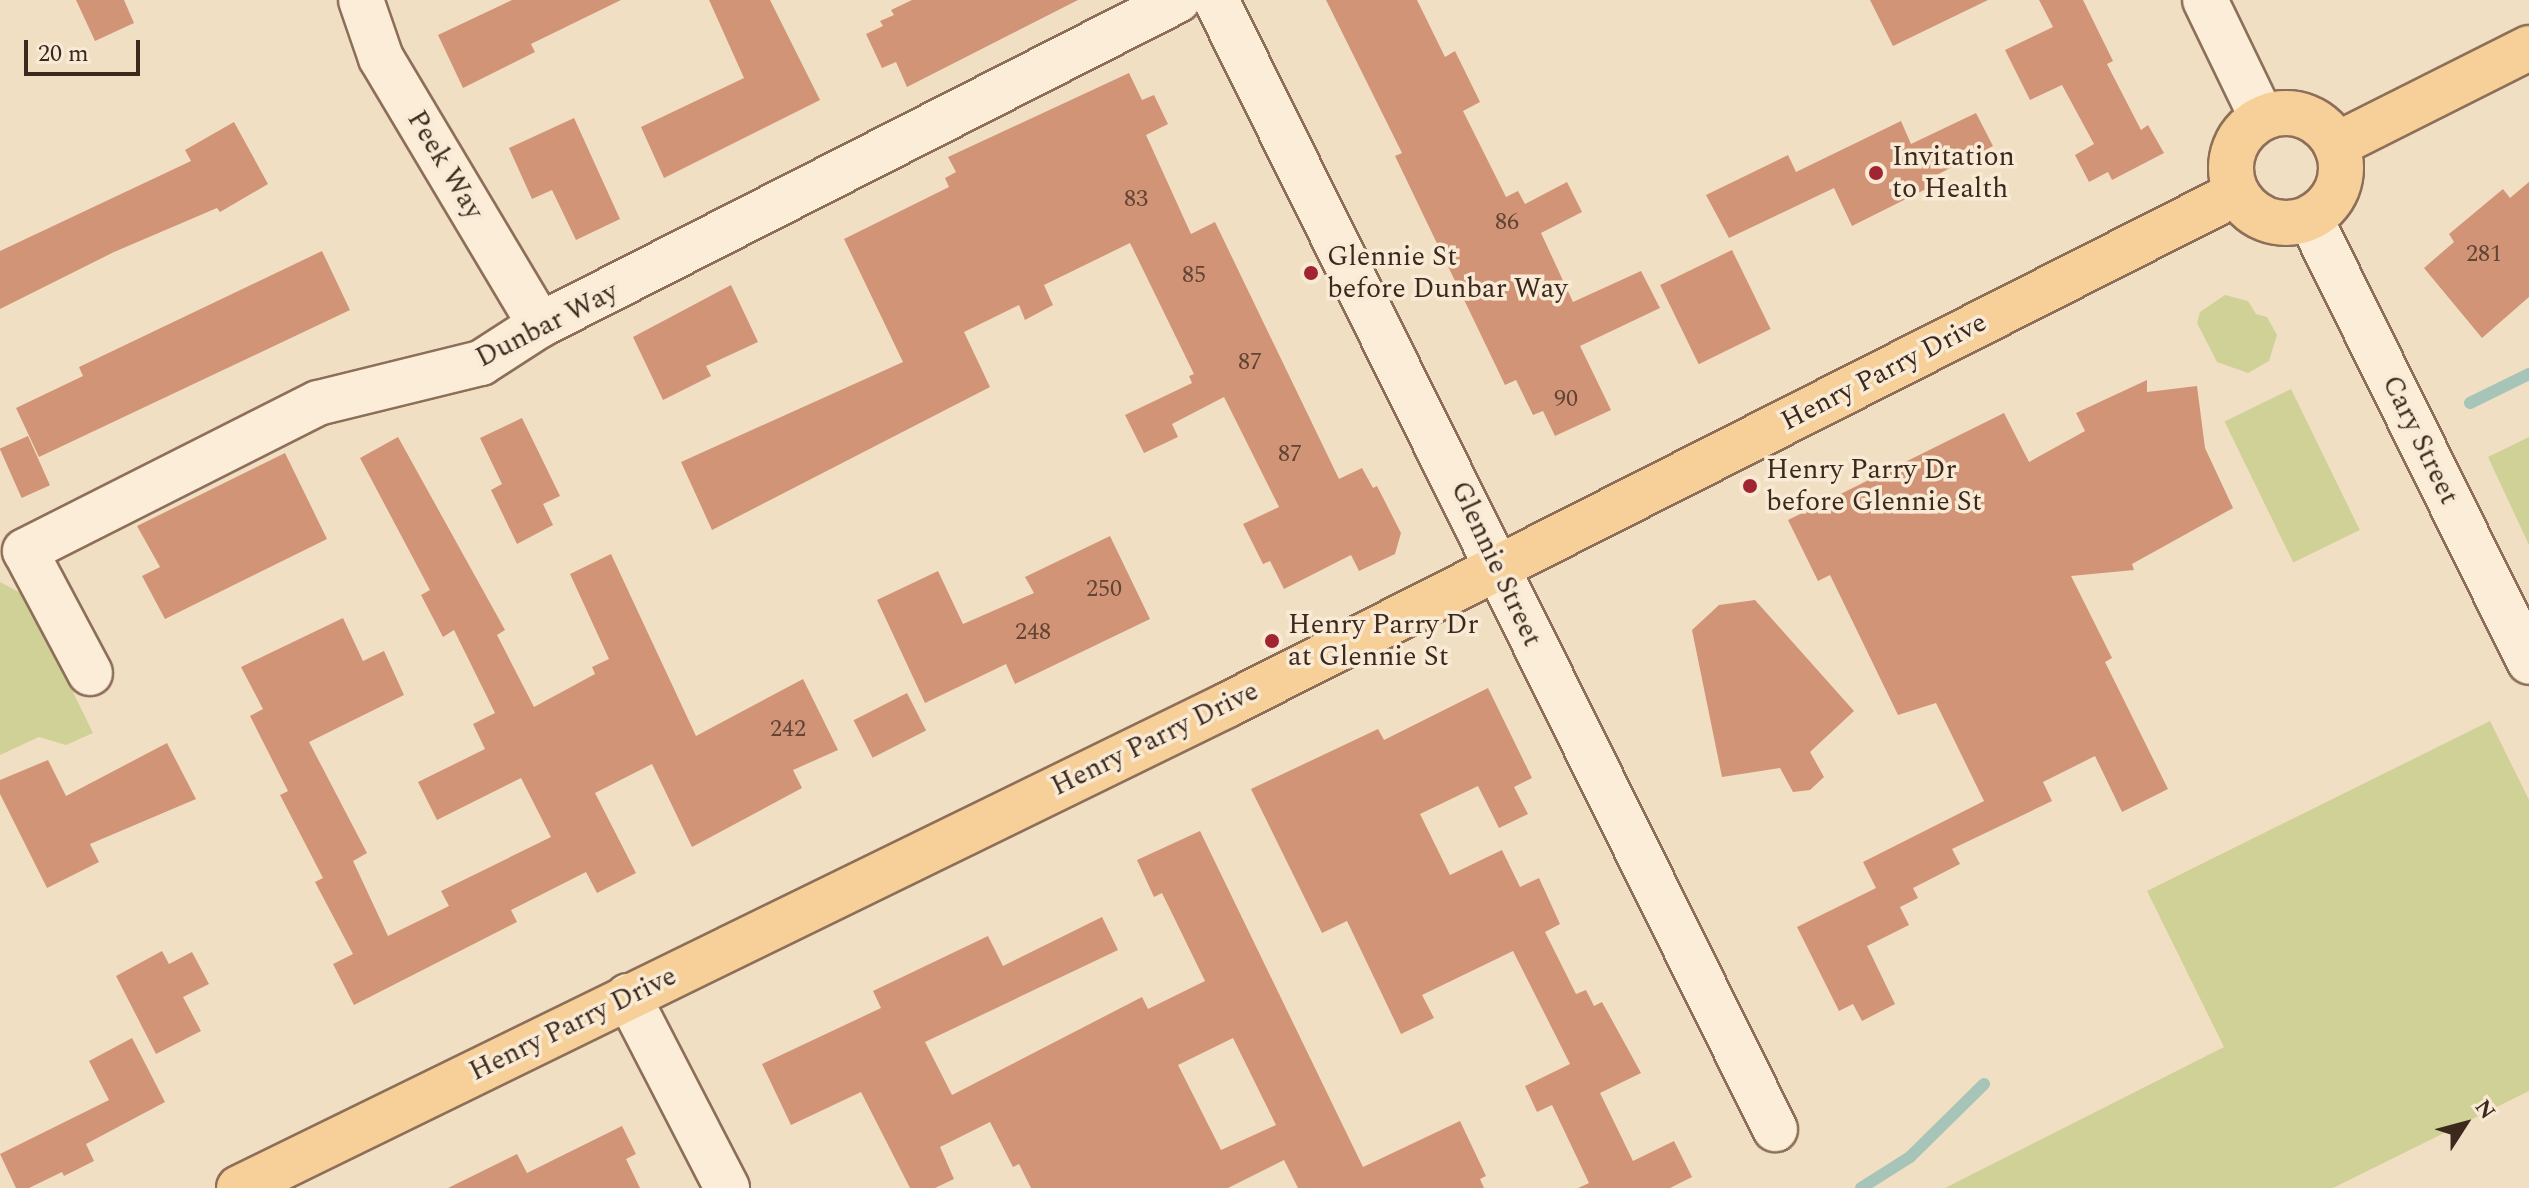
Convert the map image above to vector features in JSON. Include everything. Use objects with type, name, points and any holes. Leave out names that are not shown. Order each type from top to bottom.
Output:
[{"type":"main road","points":[[2336,145],[2529,48]]},
{"type":"main road","points":[[2296,114],[2327,131],[2336,145],[2341,162],[2334,195],[2310,218],[2277,223],[2247,207],[2237,193],[2232,159],[2243,136],[2262,118],[2296,114]]},
{"type":"main road","name":"Henry Parry Drive","points":[[239,1188],[1498,568],[2237,193]]},
{"type":"street","name":"Peek Way","points":[[361,0],[381,58],[540,325]]},
{"type":"street","name":"Dunbar Way","points":[[90,673],[25,551],[318,403],[481,363],[540,325],[1178,0]]},
{"type":"street","name":"Glennie Street","points":[[1216,0],[1775,1129]]},
{"type":"street","points":[[2205,0],[2262,118]]},
{"type":"street","name":"Cary Street","points":[[2310,218],[2529,662]]},
{"type":"street","points":[[628,996],[727,1188]]},
{"type":"green space","points":[[2225,295],[2248,301],[2256,314],[2267,317],[2277,335],[2269,361],[2248,373],[2217,362],[2197,323],[2200,312]]},
{"type":"green space","points":[[2291,389],[2360,530],[2293,563],[2224,421]]},
{"type":"green space","points":[[2529,437],[2529,545],[2488,457]]},
{"type":"green space","points":[[0,582],[26,596],[93,733],[66,745],[39,737],[0,755]]},
{"type":"green space","points":[[2490,721],[2529,800],[2529,1091],[2333,1188],[1945,1188],[2224,1047],[2147,891]]},
{"type":"building","points":[[76,0],[124,0],[134,23],[95,41]]},
{"type":"building","points":[[512,0],[621,0],[531,44],[535,52],[463,88],[438,35]]},
{"type":"building","points":[[709,0],[770,0],[820,100],[664,178],[641,127],[744,78]]},
{"type":"building","points":[[912,0],[1078,0],[907,87],[896,62],[882,68],[866,34],[883,26],[880,21],[894,15],[891,10]]},
{"type":"building","points":[[1326,0],[1417,0],[1445,57],[1455,51],[1480,102],[1463,111],[1506,197],[1518,191],[1525,204],[1567,182],[1582,212],[1541,233],[1573,302],[1641,271],[1660,308],[1580,346],[1611,410],[1555,436],[1543,411],[1533,415],[1516,380],[1505,385],[1395,156],[1402,153]]},
{"type":"building","points":[[1870,0],[1988,0],[1893,46]]},
{"type":"building","points":[[2039,0],[2083,0],[2113,61],[2107,64],[2141,130],[2148,125],[2164,153],[2112,180],[2108,172],[2089,182],[2075,155],[2094,144],[2062,85],[2030,100],[2005,50],[2053,27]]},
{"type":"building","points":[[1129,73],[1142,100],[1154,95],[1168,124],[1146,135],[1191,234],[1215,222],[1339,479],[1362,468],[1373,488],[1377,486],[1401,533],[1395,554],[1359,571],[1351,555],[1284,589],[1270,561],[1263,564],[1243,524],[1279,507],[1224,397],[1172,424],[1178,437],[1144,453],[1125,415],[1192,383],[1189,376],[1194,374],[1130,243],[1044,285],[1053,305],[1025,320],[1019,305],[964,332],[990,387],[712,530],[681,462],[903,362],[844,239],[949,187],[945,178],[956,172],[948,157]]},
{"type":"building","points":[[1976,113],[1993,146],[1927,180],[1930,187],[1852,226],[1834,188],[1729,238],[1706,195],[1788,155],[1796,172],[1901,121],[1911,144]]},
{"type":"building","points":[[574,118],[620,219],[576,240],[552,190],[532,199],[509,148]]},
{"type":"building","points":[[234,122],[268,184],[220,212],[217,208],[114,252],[0,309],[0,251],[191,161],[185,150]]},
{"type":"building","points":[[2529,182],[2529,297],[2482,338],[2424,268],[2454,242],[2449,234],[2503,189],[2510,198]]},
{"type":"building","points":[[1732,250],[1771,329],[1699,364],[1660,285]]},
{"type":"building","points":[[322,251],[350,310],[39,457],[16,408],[83,376],[79,367]]},
{"type":"building","points":[[731,285],[758,342],[706,366],[711,376],[663,400],[633,337]]},
{"type":"building","points":[[2147,380],[2147,392],[2197,386],[2205,448],[2233,508],[2132,564],[2134,570],[2071,576],[2112,658],[2105,662],[2168,789],[2122,812],[2095,756],[2043,782],[2052,801],[1952,849],[1960,864],[1913,888],[1918,898],[1900,907],[1909,925],[1867,946],[1895,1004],[1862,1021],[1853,1004],[1839,1011],[1797,927],[1876,888],[1863,862],[1984,801],[1936,703],[1898,715],[1830,575],[1818,581],[1788,520],[2004,413],[2029,462],[2085,431],[2076,413]]},
{"type":"building","points":[[522,418],[560,496],[543,504],[553,525],[517,544],[491,490],[502,484],[480,438]]},
{"type":"building","points":[[28,436],[50,485],[22,498],[0,448]]},
{"type":"building","points":[[398,437],[505,630],[497,635],[534,707],[595,674],[592,667],[609,659],[570,574],[611,554],[696,736],[803,679],[838,750],[793,770],[802,788],[692,847],[652,764],[595,793],[636,873],[597,893],[586,872],[511,910],[517,922],[354,1005],[333,964],[353,954],[315,882],[323,878],[280,795],[288,791],[250,716],[263,709],[241,667],[343,618],[363,661],[384,651],[404,695],[309,742],[367,853],[353,861],[388,936],[449,906],[441,891],[551,837],[521,778],[437,820],[418,782],[485,749],[473,724],[495,713],[454,630],[443,637],[421,595],[430,590],[360,458]]},
{"type":"building","points":[[285,453],[327,539],[165,619],[142,576],[160,567],[137,526]]},
{"type":"building","points":[[1110,536],[1150,619],[1015,684],[1006,664],[925,703],[877,600],[938,571],[963,624],[1034,593],[1025,577]]},
{"type":"building","points":[[1755,600],[1854,711],[1810,752],[1824,777],[1810,790],[1793,792],[1780,768],[1722,777],[1692,630],[1719,605]]},
{"type":"building","points":[[1488,688],[1532,778],[1514,787],[1528,814],[1499,828],[1478,786],[1420,814],[1450,875],[1502,850],[1520,887],[1539,878],[1560,924],[1545,932],[1576,994],[1586,990],[1594,1006],[1602,1002],[1641,1073],[1600,1093],[1633,1161],[1674,1141],[1692,1177],[1670,1188],[1578,1188],[1589,1183],[1552,1105],[1537,1112],[1525,1086],[1570,1064],[1513,951],[1422,995],[1434,1018],[1401,1034],[1347,921],[1322,933],[1251,789],[1378,729],[1384,740]]},
{"type":"building","points":[[907,693],[926,730],[873,758],[854,720]]},
{"type":"building","points":[[167,743],[196,799],[90,844],[99,862],[47,888],[0,794],[0,780],[48,760],[66,796]]},
{"type":"building","points":[[1200,831],[1363,1167],[1460,1121],[1486,1176],[1480,1179],[1484,1188],[1298,1188],[1284,1160],[1228,1188],[1031,1188],[1019,1164],[1013,1167],[990,1122],[940,1147],[954,1179],[935,1188],[910,1188],[861,1092],[791,1125],[762,1064],[881,1008],[873,991],[988,936],[1003,966],[1102,917],[1118,950],[925,1042],[952,1095],[1142,997],[1148,1009],[1205,981],[1162,893],[1154,897],[1137,860]],"holes":[[[1233,1038],[1276,1125],[1221,1150],[1178,1065]]]},
{"type":"building","points":[[162,951],[169,964],[192,952],[209,984],[183,997],[201,1031],[156,1054],[116,976]]},
{"type":"building","points":[[132,1038],[165,1102],[86,1144],[94,1161],[64,1176],[62,1172],[29,1188],[16,1188],[0,1154],[109,1100],[89,1061]]},
{"type":"building","points":[[622,1126],[636,1154],[626,1159],[640,1188],[448,1188],[517,1154],[527,1173]]},
{"type":"waterway","points":[[2470,403],[2529,374]]},
{"type":"waterway","points":[[1861,1188],[1910,1157],[1984,1084]]},
{"type":"place","name":"Invitation to Health","points":[[1876,173]]},
{"type":"place","name":"Glennie St before Dunbar Way","points":[[1311,273]]},
{"type":"place","name":"Henry Parry Dr before Glennie St","points":[[1750,486]]},
{"type":"place","name":"Henry Parry Dr at Glennie St","points":[[1272,641]]}]
